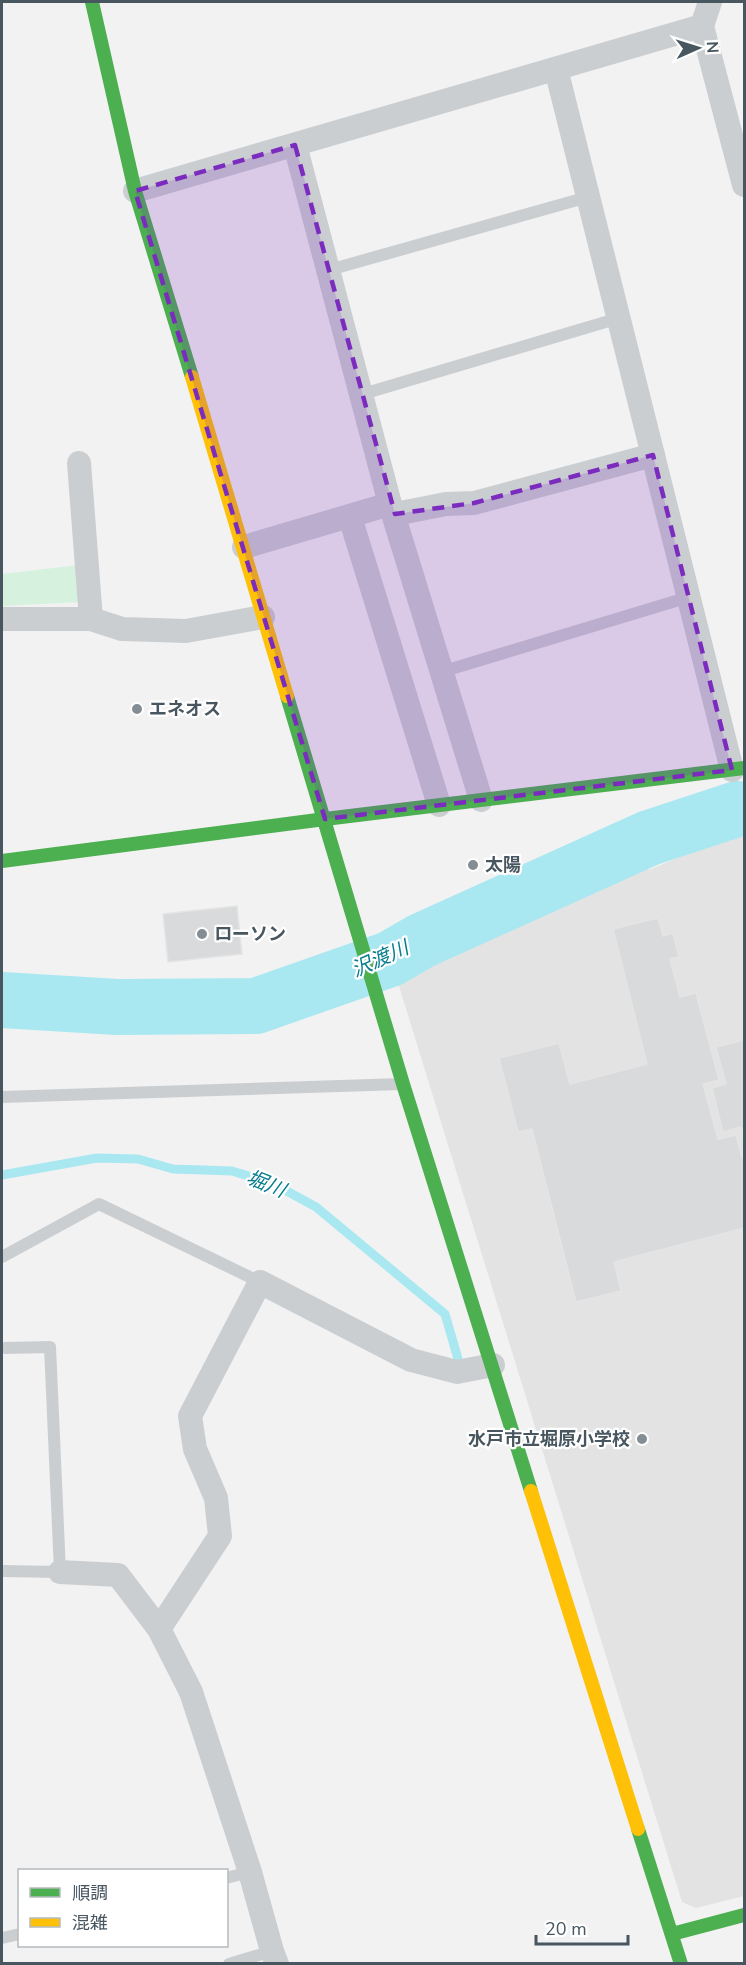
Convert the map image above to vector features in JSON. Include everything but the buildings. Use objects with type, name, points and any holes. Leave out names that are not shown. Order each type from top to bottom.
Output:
[{"type":"street","points":[[92,2],[135,191],[244,547],[262,617],[325,819],[403,1084],[681,1964]]},
{"type":"street","points":[[710,2],[702,26],[744,185]]},
{"type":"street","points":[[135,191],[702,26]]},
{"type":"street","points":[[2,861],[738,769],[689,597],[556,69]]},
{"type":"street","points":[[294,145],[392,509],[481,800]]},
{"type":"street","points":[[244,547],[350,517],[392,509],[474,503],[653,455]]},
{"type":"street","points":[[79,463],[91,619]]},
{"type":"street","points":[[350,517],[439,805]]},
{"type":"street","points":[[2,619],[91,619],[122,629],[186,631],[262,617]]},
{"type":"street","points":[[159,1629],[220,1536],[216,1498],[195,1449],[190,1416],[260,1282],[411,1360],[458,1372],[493,1365]]},
{"type":"street","points":[[60,1572],[118,1575],[159,1629],[191,1692],[250,1872],[274,1957]]},
{"type":"street","points":[[672,1934],[744,1915]]},
{"type":"lane","points":[[329,270],[588,197]]},
{"type":"lane","points":[[373,391],[619,318]]},
{"type":"lane","points":[[441,672],[689,597]]},
{"type":"lane","points":[[2,1097],[403,1084]]},
{"type":"lane","points":[[2,1257],[99,1204],[260,1282]]},
{"type":"lane","points":[[2,1571],[60,1572],[50,1347],[5,1348]]},
{"type":"lane","points":[[228,1878],[250,1872]]},
{"type":"lane","points":[[2,1938],[18,1934]]},
{"type":"lane","points":[[229,1964],[274,1957]]},
{"type":"highlighted area","points":[[295,145],[395,514],[474,503],[653,455],[732,770],[325,819],[135,191]]},
{"type":"shaded area","name":"水戸市立堀原小学校","points":[[744,829],[744,1896],[696,1908],[682,1902],[398,983],[433,965],[429,950],[643,861],[649,870]]},
{"type":"green space","points":[[79,565],[81,602],[2,606],[2,574]]},
{"type":"waterway","name":"沢渡川","points":[[2,1000],[117,1007],[256,1006],[390,959],[421,941],[649,838],[737,809]]},
{"type":"waterway","name":"堀川","points":[[2,1175],[97,1158],[138,1159],[173,1169],[232,1171],[272,1183],[316,1207],[445,1314],[458,1359]]},
{"type":"traffic: fast","points":[[92,2],[135,191],[192,377]]},
{"type":"traffic: fast","points":[[287,696],[403,1084],[531,1491]]},
{"type":"traffic: fast","points":[[2,861],[744,768]]},
{"type":"traffic: fast","points":[[638,1829],[681,1964]]},
{"type":"traffic: fast","points":[[672,1934],[744,1915]]},
{"type":"traffic: slow","points":[[192,377],[287,696]]},
{"type":"traffic: slow","points":[[531,1491],[638,1829]]},
{"type":"place","name":"エネオス","points":[[137,709]]},
{"type":"place","name":"太陽","points":[[473,865]]},
{"type":"place","name":"ローソン","points":[[202,934]]},
{"type":"place","name":"水戸市立堀原小学校","points":[[642,1439]]}]
